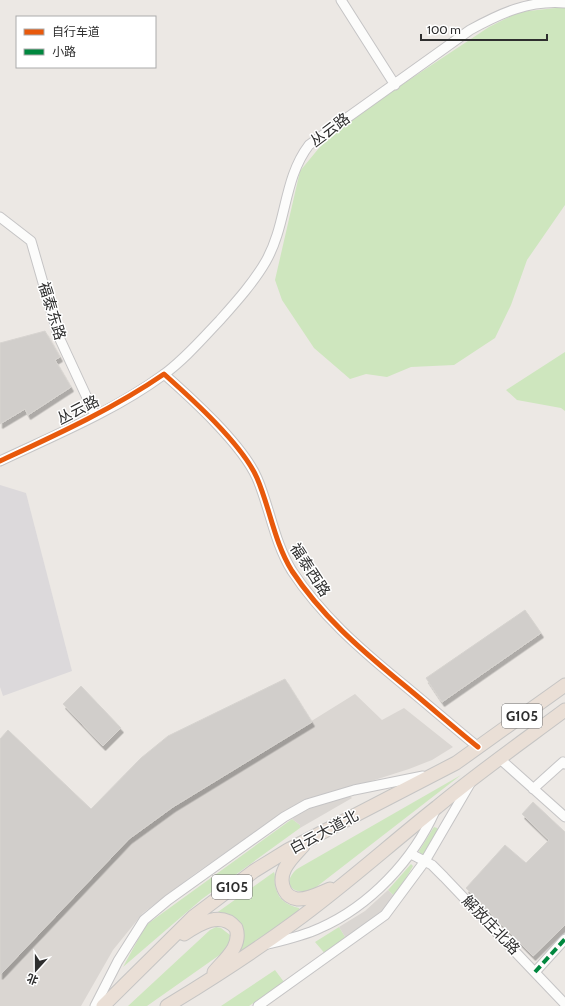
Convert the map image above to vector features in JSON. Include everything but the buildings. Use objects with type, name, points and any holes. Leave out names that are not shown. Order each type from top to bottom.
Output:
[{"type":"highway","name":"白云大道北","points":[[104,1006],[193,917],[269,861],[440,773],[565,686]]},
{"type":"highway","name":"G105","points":[[167,1006],[206,982],[294,923],[344,884],[437,806],[565,710]]},
{"type":"highway","points":[[310,839],[288,863],[282,876],[282,882],[286,892],[296,899],[303,899],[344,884]]},
{"type":"highway","points":[[162,948],[205,922],[218,919],[233,924],[236,928],[239,939],[206,982]]},
{"type":"street","points":[[342,0],[395,85]]},
{"type":"street","name":"丛云路","points":[[0,461],[95,415],[142,390],[180,361],[226,313],[266,261],[276,242],[298,160],[309,145],[339,122],[395,85],[470,30],[514,6],[541,1],[565,3]]},
{"type":"street","name":"福泰东路","points":[[0,217],[31,241],[58,335],[95,415]]},
{"type":"street","name":"福泰西路","points":[[164,374],[194,402],[248,462],[265,497],[284,556],[306,590],[333,623],[478,748]]},
{"type":"street","points":[[499,758],[565,817]]},
{"type":"street","points":[[533,789],[563,762],[565,764]]},
{"type":"street","points":[[95,1006],[122,955],[144,920],[168,900],[284,817],[308,804],[354,790],[440,773]]},
{"type":"street","points":[[258,1006],[385,915],[425,861],[473,778]]},
{"type":"street","points":[[258,947],[311,932],[340,918],[352,910],[382,884],[411,854],[425,832],[437,806]]},
{"type":"street","name":"解放庄北路","points":[[411,854],[425,861],[444,877],[565,1004]]},
{"type":"street","points":[[535,972],[565,939]]},
{"type":"shaded area","points":[[0,485],[26,493],[72,671],[3,696],[0,687]]},
{"type":"shaded area","points":[[355,694],[382,720],[404,708],[453,747],[432,760],[409,769],[293,806],[196,873],[143,913],[113,950],[81,1006],[0,1006],[0,969],[129,839],[173,807]]},
{"type":"shaded area","points":[[349,795],[352,798],[300,828],[300,825],[292,819],[307,807]]},
{"type":"shaded area","points":[[388,890],[395,897],[382,914],[347,940],[339,927],[365,911]]},
{"type":"green space","points":[[565,7],[565,205],[527,260],[511,305],[495,338],[454,365],[411,367],[387,377],[366,374],[350,379],[314,348],[282,300],[275,280],[300,171],[341,125],[489,27],[519,12]]},
{"type":"green space","points":[[565,352],[565,411],[561,408],[517,400],[506,390]]},
{"type":"green space","points":[[461,775],[315,888],[302,892],[296,891],[290,885],[292,875],[297,869]]},
{"type":"green space","points":[[292,819],[300,825],[300,828],[202,899],[123,967],[146,925]]},
{"type":"green space","points":[[434,827],[440,831],[424,857],[419,851]]},
{"type":"green space","points":[[411,864],[413,866],[395,897],[388,890]]},
{"type":"green space","points":[[274,872],[276,889],[280,897],[286,903],[299,908],[300,910],[240,952],[239,950],[244,940],[242,929],[215,914]]},
{"type":"green space","points":[[216,927],[221,928],[230,935],[228,949],[147,1006],[128,1006],[210,930]]},
{"type":"green space","points":[[339,927],[347,940],[327,956],[315,942]]},
{"type":"green space","points":[[275,970],[284,982],[249,1006],[221,1006]]},
{"type":"marked path","points":[[535,972],[565,939]]},
{"type":"cycle path","points":[[0,461],[125,399],[164,374],[215,423],[240,451],[250,465],[257,478],[276,537],[286,560],[303,587],[315,602],[341,630],[369,656],[478,747]]}]
